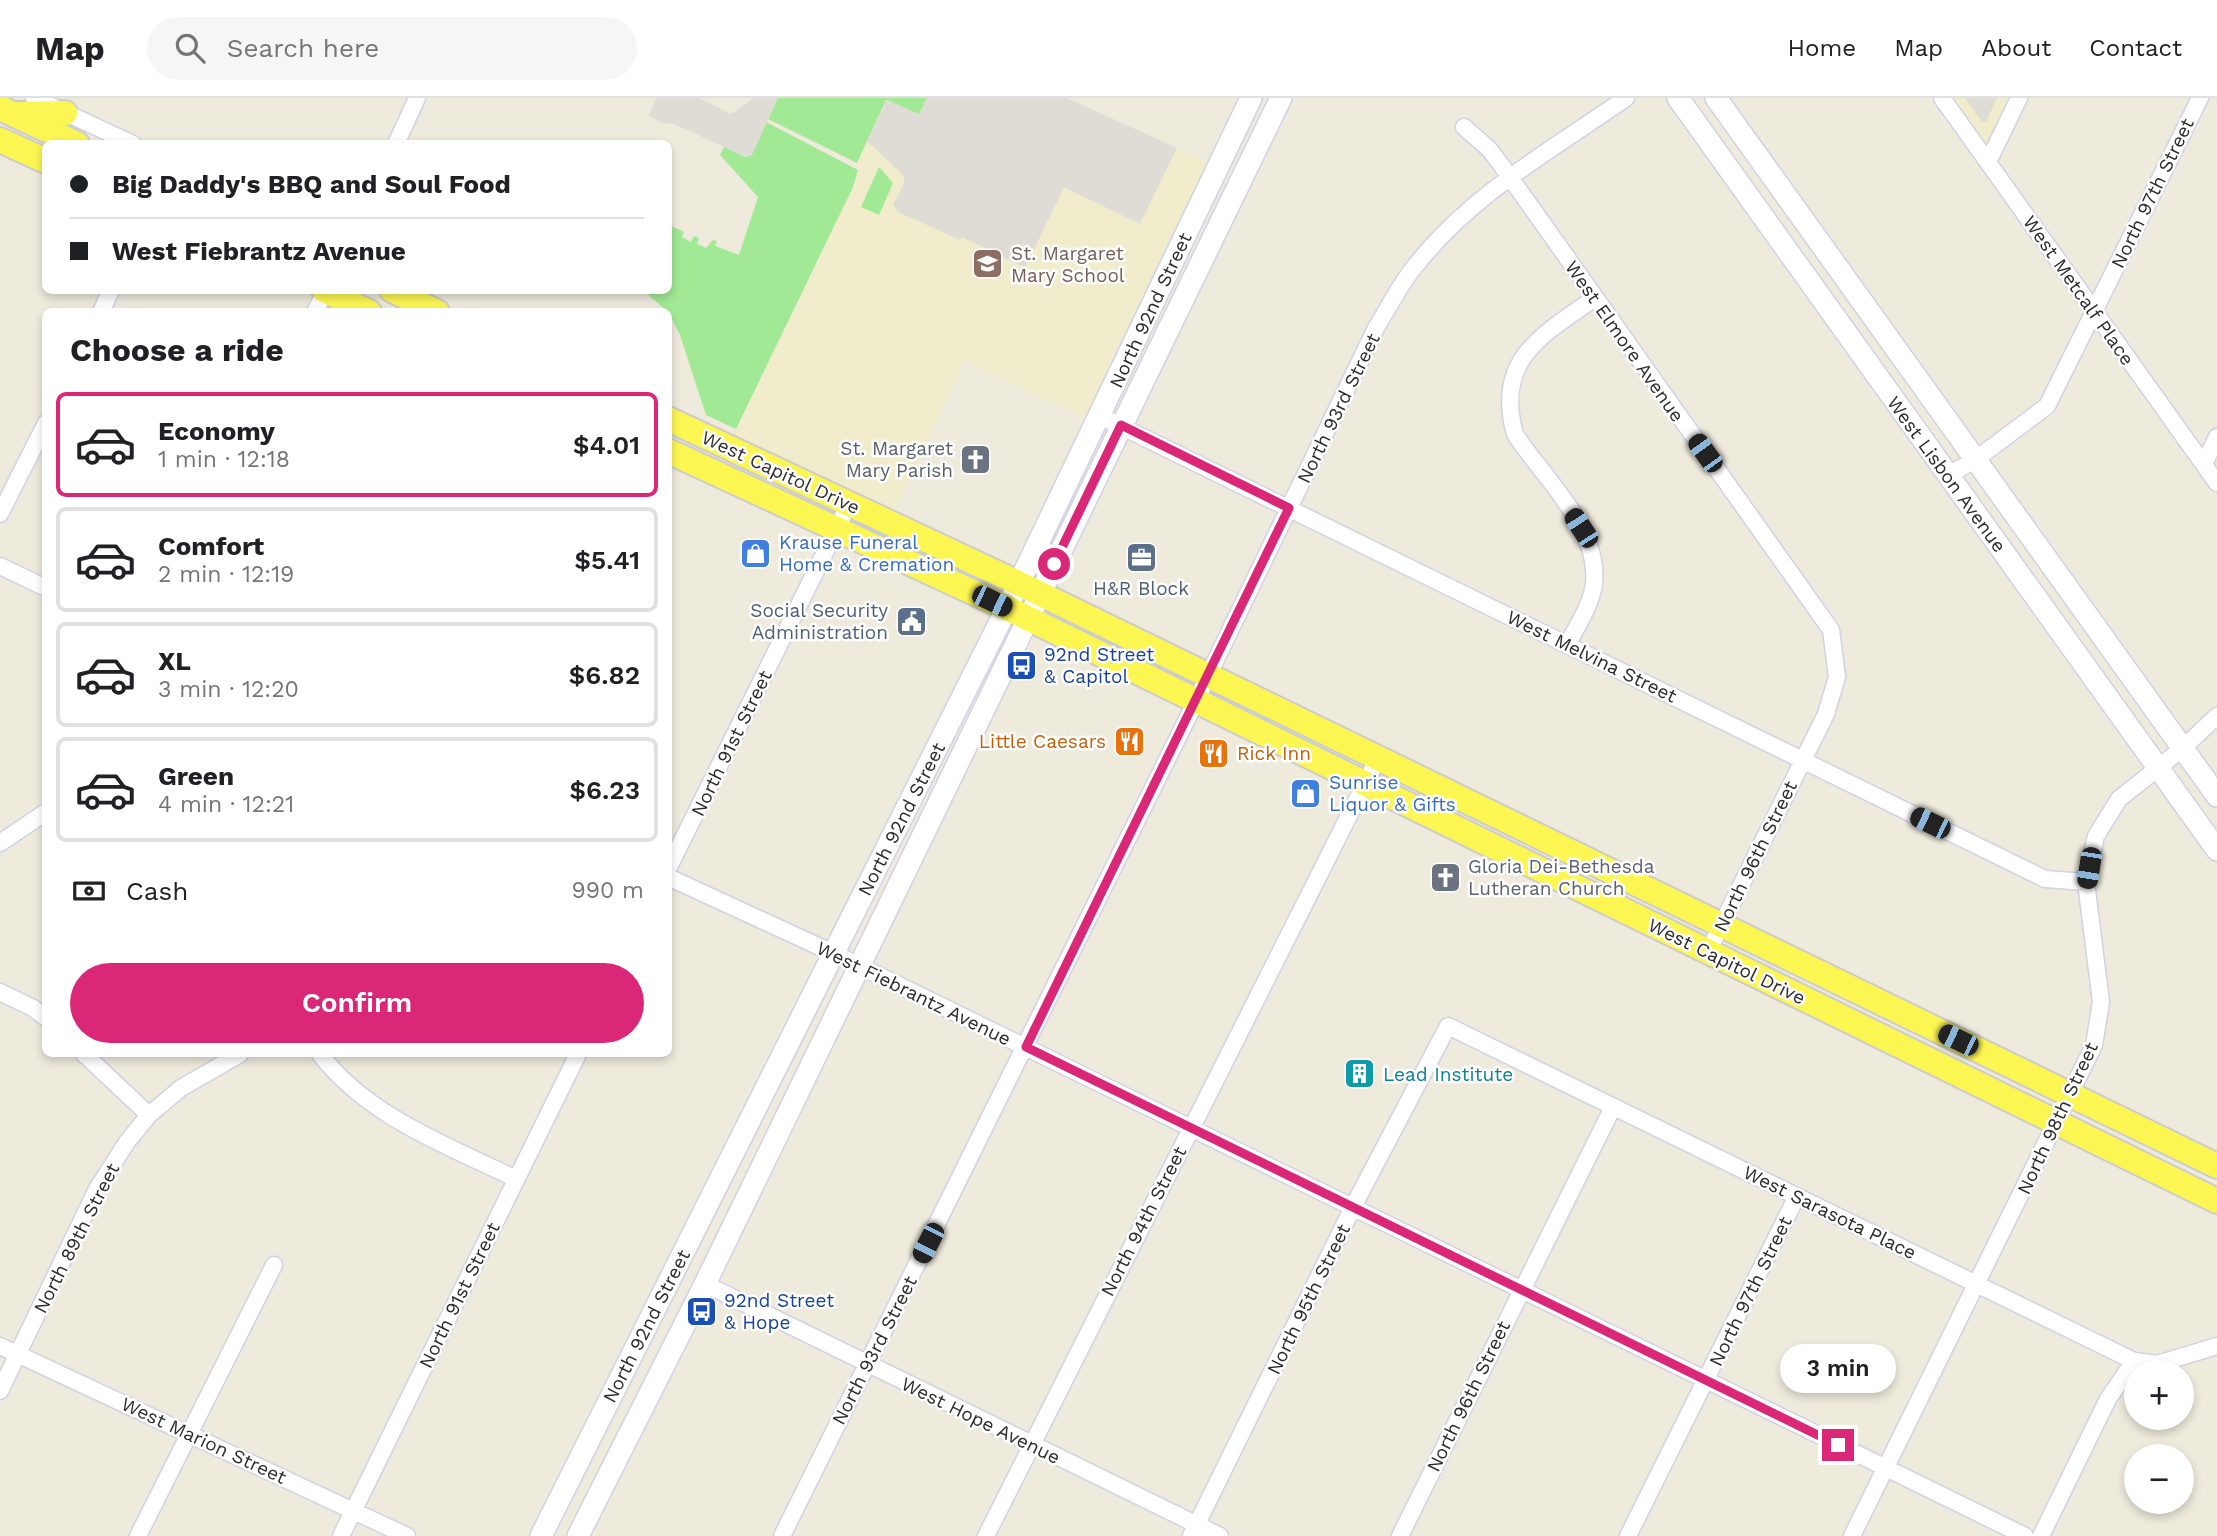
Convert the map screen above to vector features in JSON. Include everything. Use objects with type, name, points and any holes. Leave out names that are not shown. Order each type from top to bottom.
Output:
[{"type":"main road","name":"North 92nd Street","points":[[578,1536],[860,966],[1023,601],[1100,416],[1251,98]]},
{"type":"main road","name":"North 92nd Street","points":[[541,1536],[833,953],[1121,425],[1281,98]]},
{"type":"main road","name":"West Lisbon Avenue","points":[[1678,98],[2217,850]]},
{"type":"main road","name":"West Lisbon Avenue","points":[[1716,98],[2217,796]]},
{"type":"main road","points":[[6,110],[44,116],[65,113]]},
{"type":"main road","points":[[6,110],[69,140]]},
{"type":"main road","points":[[0,140],[42,159]]},
{"type":"main road","points":[[331,294],[361,308]]},
{"type":"main road","points":[[400,294],[429,308]]},
{"type":"main road","name":"West Capitol Drive","points":[[672,429],[849,504],[1196,701],[2217,1201]]},
{"type":"main road","name":"West Capitol Drive","points":[[672,453],[901,559],[1023,601],[1107,626],[2217,1166]]},
{"type":"main road","points":[[2190,1188],[2200,1179],[2217,1181]]},
{"type":"street","points":[[34,98],[124,140]]},
{"type":"street","points":[[398,140],[417,98]]},
{"type":"street","name":"North 93rd Street","points":[[782,1536],[1026,1047],[1397,291],[1441,237],[1469,209],[1626,98]]},
{"type":"street","name":"West Metcalf Place","points":[[1942,98],[2217,483]]},
{"type":"street","points":[[1988,162],[2019,98]]},
{"type":"street","name":"North 97th Street","points":[[1948,475],[1975,460],[2047,406],[2200,98]]},
{"type":"street","name":"West Elmore Avenue","points":[[1464,127],[1489,149],[1832,630],[1836,677],[1826,714],[1802,761]]},
{"type":"street","points":[[1568,643],[1588,605],[1594,584],[1589,544],[1515,434],[1509,394],[1513,375],[1532,344],[1595,298]]},
{"type":"street","name":"West Melvina Street","points":[[1100,416],[2045,879],[2086,882]]},
{"type":"street","points":[[0,514],[42,431]]},
{"type":"street","points":[[2204,464],[2217,437]]},
{"type":"street","name":"North 91st Street","points":[[672,861],[849,504]]},
{"type":"street","points":[[0,566],[42,586]]},
{"type":"street","name":"North 98th Street","points":[[1852,1536],[2094,1045],[2101,1002],[2086,882],[2091,854],[2104,820],[2119,799],[2183,748],[2217,716]]},
{"type":"street","name":"North 94th Street","points":[[986,1536],[1378,758]]},
{"type":"street","name":"North 96th Street","points":[[1708,952],[1802,761]]},
{"type":"street","points":[[0,843],[42,815]]},
{"type":"street","name":"West Fiebrantz Avenue","points":[[672,879],[860,966],[2025,1536]]},
{"type":"street","points":[[0,992],[42,1015]]},
{"type":"street","name":"West Sarasota Place","points":[[1448,1026],[2132,1360]]},
{"type":"street","name":"North 95th Street","points":[[1193,1530],[1353,1207],[1448,1026]]},
{"type":"street","points":[[87,1057],[149,1115]]},
{"type":"street","name":"North 89th Street","points":[[0,1391],[97,1189],[127,1142],[149,1115],[181,1088],[235,1057]]},
{"type":"street","points":[[323,1057],[339,1075],[376,1106],[403,1124],[516,1179]]},
{"type":"street","name":"North 91st Street","points":[[341,1536],[577,1057]]},
{"type":"street","name":"North 96th Street","points":[[1400,1536],[1520,1289],[1613,1107]]},
{"type":"street","name":"North 97th Street","points":[[1628,1536],[1797,1196]]},
{"type":"street","points":[[138,1536],[274,1265]]},
{"type":"street","name":"West Hope Avenue","points":[[705,1284],[1031,1445],[1193,1530],[1220,1536]]},
{"type":"street","name":"West Marion Street","points":[[0,1346],[407,1536]]},
{"type":"street","name":"West Sarasota Place","points":[[2170,1360],[2217,1346]]},
{"type":"street","points":[[2041,1536],[2108,1399],[2124,1376]]},
{"type":"shaded area","points":[[657,98],[699,98],[731,114],[754,98],[778,98],[752,155],[746,157],[672,123],[665,124],[648,116]]},
{"type":"shaded area","name":"St. Margaret Mary School","points":[[888,98],[1067,98],[1209,163],[1086,419],[965,361],[895,509],[734,435],[853,187],[857,176],[857,163]]},
{"type":"shaded area","points":[[927,98],[1067,98],[1177,148],[1140,224],[1064,187],[1025,268],[962,237],[960,240],[898,212],[893,205],[904,183],[904,176],[867,141],[887,100],[919,114]]},
{"type":"shaded area","points":[[1950,98],[2017,98],[1994,150],[1976,135]]},
{"type":"shaded area","points":[[1965,98],[1997,98],[1986,122],[1982,122]]},
{"type":"green space","points":[[778,98],[927,98],[919,115],[886,100],[857,163],[768,119]]},
{"type":"green space","points":[[766,122],[858,170],[853,187],[736,429],[706,415],[680,335],[672,320],[672,308],[663,308],[647,294],[672,294],[672,226],[684,232],[682,237],[691,242],[694,236],[699,238],[697,244],[706,248],[713,240],[717,241],[715,246],[739,255],[758,197],[720,155],[724,147],[745,157],[751,155]]},
{"type":"green space","points":[[879,167],[893,183],[879,215],[861,207]]},
{"type":"place","name":"St. Margaret Mary School","points":[[988,264]]},
{"type":"place","name":"St. Margaret Mary Parish","points":[[976,459]]},
{"type":"place","name":"Krause Funeral Home & Cremation","points":[[756,553]]},
{"type":"place","name":"H&R Block","points":[[1141,557]]},
{"type":"place","name":"Social Security Administration","points":[[911,621]]},
{"type":"place","name":"92nd Street & Capitol","points":[[1021,665]]},
{"type":"place","name":"Little Caesars","points":[[1129,741]]},
{"type":"place","name":"Rick Inn","points":[[1214,753]]},
{"type":"place","name":"Sunrise Liquor & Gifts","points":[[1306,793]]},
{"type":"place","name":"Gloria Dei-Bethesda Lutheran Church","points":[[1445,877]]},
{"type":"place","name":"Lead Institute","points":[[1360,1074]]},
{"type":"place","name":"92nd Street & Hope","points":[[701,1311]]},
{"type":"route","points":[[1054,564],[1121,425],[1289,508],[1026,1047],[1838,1445]]}]
